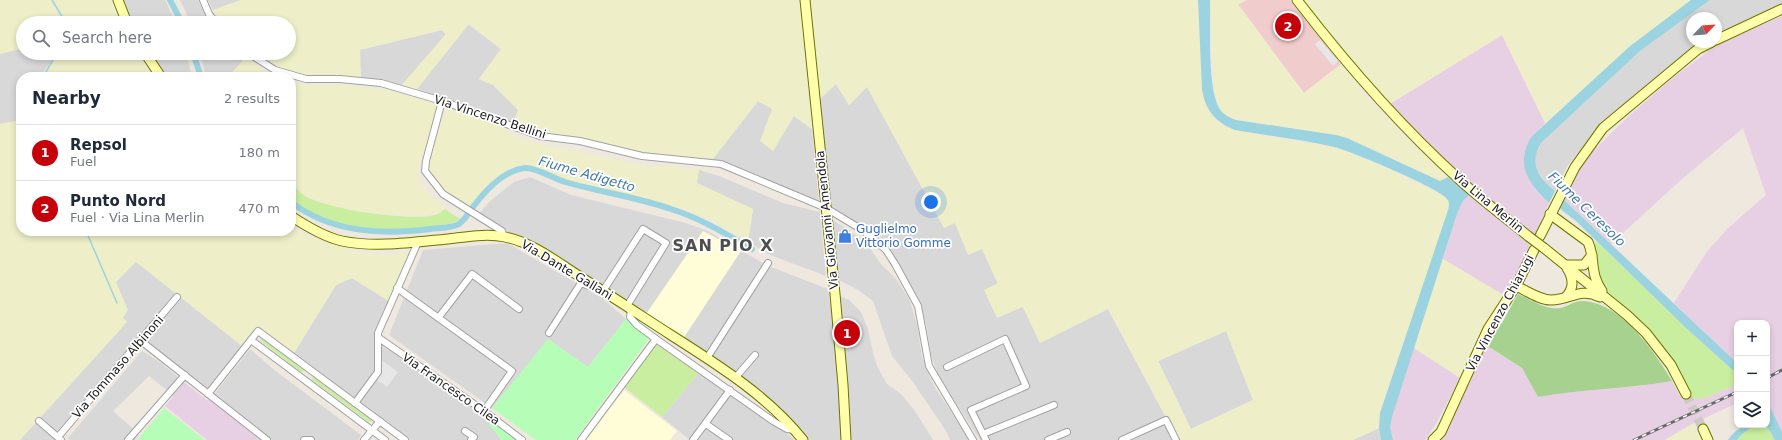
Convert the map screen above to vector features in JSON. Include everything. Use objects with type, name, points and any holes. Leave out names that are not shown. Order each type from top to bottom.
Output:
[{"type":"main road","points":[[118,0],[124,16]]},
{"type":"main road","name":"Via Giovanni Amendola","points":[[805,0],[835,294],[846,440]]},
{"type":"main road","name":"Via Lina Merlin","points":[[1297,0],[1354,71],[1397,120],[1462,182],[1637,324],[1664,354],[1686,394]]},
{"type":"main road","points":[[1722,37],[1782,8]]},
{"type":"main road","points":[[1540,236],[1575,167],[1603,128],[1700,48]]},
{"type":"main road","points":[[150,60],[158,72]]},
{"type":"main road","points":[[1550,214],[1588,242],[1592,255],[1593,275],[1612,303]]},
{"type":"main road","name":"Via Dante Gallani","points":[[296,219],[304,225],[341,241],[359,243],[418,242],[478,236],[504,237],[527,245],[603,291],[707,358],[735,378],[795,430],[803,440]]},
{"type":"main road","name":"Via Vincenzo Chiarugi","points":[[1433,440],[1441,432],[1488,329],[1516,286],[1534,250]]},
{"type":"main road","points":[[1566,297],[1570,292],[1572,279],[1566,265],[1584,265],[1592,255]]},
{"type":"main road","points":[[1516,286],[1549,300],[1586,292],[1612,303]]},
{"type":"main road","points":[[1703,429],[1708,440]]},
{"type":"street","points":[[203,0],[211,16]]},
{"type":"street","name":"Via Vincenzo Bellini","points":[[259,60],[275,70],[282,72]]},
{"type":"street","name":"Via Vincenzo Bellini","points":[[296,76],[306,79],[340,79],[381,83],[442,100],[540,136],[580,141],[642,156],[721,164],[826,208],[864,231],[886,250],[895,264],[918,306],[924,331],[929,366],[973,440]]},
{"type":"street","points":[[442,100],[426,161],[425,171],[443,194],[502,231],[504,237]]},
{"type":"street","points":[[549,333],[581,283],[603,291],[643,228],[666,243],[629,308],[630,317],[637,325],[656,339],[773,421],[787,429],[795,430]]},
{"type":"street","points":[[355,403],[378,372],[378,333],[418,242]]},
{"type":"street","points":[[707,358],[768,263]]},
{"type":"street","points":[[439,317],[472,274],[519,309]]},
{"type":"street","points":[[397,288],[512,371],[484,411]]},
{"type":"street","name":"Via Tommaso Albinoni","points":[[59,438],[177,297]]},
{"type":"street","points":[[208,394],[258,331],[406,440]]},
{"type":"street","name":"Via Francesco Cilea","points":[[379,338],[484,411],[522,440]]},
{"type":"street","points":[[581,440],[656,339]]},
{"type":"street","points":[[947,368],[1005,339],[1026,386],[971,410],[985,437],[1054,405]]},
{"type":"street","points":[[251,340],[385,440]]},
{"type":"street","points":[[141,341],[267,440]]},
{"type":"street","points":[[735,378],[755,355]]},
{"type":"street","points":[[304,379],[311,370]]},
{"type":"street","points":[[128,440],[185,375]]},
{"type":"street","points":[[693,440],[730,390]]},
{"type":"street","points":[[1122,440],[1166,420],[1176,440]]},
{"type":"street","points":[[39,421],[59,438]]},
{"type":"street","points":[[364,440],[380,421]]},
{"type":"street","points":[[706,424],[729,440]]},
{"type":"street","points":[[465,431],[474,437],[471,440]]},
{"type":"street","points":[[1048,440],[1067,432]]},
{"type":"street","points":[[304,440],[312,440]]},
{"type":"shaded area","points":[[122,0],[165,0],[173,16],[129,16]]},
{"type":"shaded area","points":[[180,0],[198,0],[207,16],[188,16]]},
{"type":"shaded area","points":[[208,0],[241,0],[213,10]]},
{"type":"shaded area","points":[[1246,0],[1290,0],[1341,64],[1304,93],[1238,4]]},
{"type":"shaded area","points":[[1710,0],[1782,0],[1782,5],[1722,32],[1722,12],[1694,12]]},
{"type":"shaded area","points":[[1782,16],[1782,432],[1770,414],[1770,320],[1734,320],[1734,360],[1674,303],[1706,253],[1727,229],[1766,195],[1743,128],[1682,179],[1611,244],[1563,199],[1577,170],[1593,151],[1629,116],[1669,81],[1710,50],[1714,48],[1722,48],[1722,43]]},
{"type":"shaded area","points":[[1686,17],[1686,48],[1697,48],[1622,108],[1585,144],[1568,165],[1555,191],[1547,184],[1537,170],[1535,163],[1535,156],[1542,142],[1640,51]]},
{"type":"shaded area","points":[[468,24],[501,49],[479,79],[493,85],[519,110],[513,123],[497,115],[417,89]]},
{"type":"shaded area","points":[[442,30],[446,34],[402,85],[361,78],[359,50]]},
{"type":"shaded area","points":[[1502,35],[1545,123],[1531,137],[1524,154],[1524,164],[1536,190],[1549,203],[1535,236],[1462,176],[1388,105]]},
{"type":"shaded area","points":[[1320,40],[1338,61],[1333,66],[1315,44]]},
{"type":"shaded area","points":[[16,50],[16,60],[53,60],[43,72],[16,72],[16,121],[0,124],[0,54]]},
{"type":"shaded area","points":[[153,60],[188,60],[191,72],[162,72]]},
{"type":"shaded area","points":[[202,60],[243,60],[232,72],[205,72]]},
{"type":"shaded area","points":[[836,84],[849,105],[867,86],[944,228],[955,222],[982,249],[998,284],[1023,307],[1040,343],[1108,309],[1178,440],[980,440],[937,372],[931,354],[926,324],[918,297],[902,273],[886,257],[875,241],[829,207],[819,100]]},
{"type":"shaded area","points":[[758,101],[773,109],[761,141],[773,150],[794,116],[812,129],[819,203],[785,194],[709,164]]},
{"type":"shaded area","points":[[699,170],[719,176],[783,203],[820,212],[826,276],[770,255],[748,242],[753,209],[696,183]]},
{"type":"shaded area","points":[[530,177],[571,195],[686,223],[708,231],[766,265],[828,289],[836,347],[843,440],[810,440],[786,419],[609,290],[515,235],[509,233],[499,233],[475,219],[488,203],[506,188],[514,182]]},
{"type":"shaded area","points":[[1469,195],[1530,245],[1505,296],[1443,259],[1458,211],[1463,201]]},
{"type":"shaded area","points":[[830,218],[857,236],[869,247],[880,263],[896,279],[910,301],[917,325],[922,356],[929,375],[935,388],[970,440],[950,440],[946,431],[913,382],[892,356],[873,301],[858,290],[837,279]]},
{"type":"shaded area","points":[[703,231],[741,251],[683,339],[646,314]]},
{"type":"shaded area","points":[[507,243],[602,298],[626,319],[588,367],[548,340],[492,408],[389,335],[423,250]]},
{"type":"shaded area","points":[[136,261],[242,346],[207,390],[165,356],[143,341],[58,440],[20,440],[127,322],[123,318],[116,282]]},
{"type":"shaded area","points":[[352,278],[387,300],[393,302],[380,335],[521,440],[411,440],[294,353],[336,285]]},
{"type":"shaded area","points":[[838,295],[849,300],[861,312],[868,329],[878,368],[887,384],[901,394],[915,411],[933,440],[850,440]]},
{"type":"shaded area","points":[[1226,331],[1253,400],[1191,429],[1158,361]]},
{"type":"shaded area","points":[[1483,343],[1522,368],[1538,397],[1561,393],[1640,386],[1672,381],[1680,396],[1690,393],[1705,398],[1734,385],[1734,404],[1692,424],[1665,440],[1433,440]]},
{"type":"shaded area","points":[[1414,348],[1460,378],[1436,424],[1425,440],[1393,440],[1390,427],[1391,417]]},
{"type":"shaded area","points":[[250,349],[273,369],[361,435],[358,440],[259,440],[216,392]]},
{"type":"shaded area","points":[[142,351],[160,362],[185,383],[173,398],[173,395],[149,376],[113,411],[139,434],[135,440],[70,440],[68,438]]},
{"type":"shaded area","points":[[381,360],[398,372],[387,387],[377,380],[382,372]]},
{"type":"shaded area","points":[[701,370],[795,440],[690,440],[662,417]]},
{"type":"shaded area","points":[[185,383],[207,400],[210,399],[216,392],[259,440],[207,440],[165,406]]},
{"type":"shaded area","points":[[624,390],[677,431],[670,440],[586,440]]},
{"type":"shaded area","points":[[1379,428],[1381,440],[1353,440]]},
{"type":"green space","points":[[0,0],[112,0],[118,16],[16,16],[16,50],[0,54]]},
{"type":"green space","points":[[241,0],[800,0],[812,129],[794,116],[773,151],[760,141],[772,109],[758,101],[709,164],[653,158],[557,140],[513,123],[518,110],[493,85],[479,79],[501,49],[469,24],[417,89],[402,85],[446,34],[442,30],[360,50],[361,78],[306,76],[296,74],[296,72],[286,72],[265,60],[296,60],[296,16],[217,16],[213,10]]},
{"type":"green space","points":[[810,0],[1198,0],[1203,99],[1207,108],[1215,119],[1226,127],[1235,130],[1344,150],[1406,177],[1444,196],[1449,202],[1447,216],[1385,396],[1379,421],[1379,428],[1353,440],[1178,440],[1108,309],[1040,343],[1023,307],[997,318],[984,290],[998,283],[982,249],[968,255],[955,223],[944,228],[867,87],[849,105],[836,84],[819,100]],"holes":[[[1226,331],[1253,400],[1191,429],[1158,361]]]},
{"type":"green space","points":[[1210,0],[1246,0],[1238,5],[1304,93],[1341,64],[1366,96],[1409,141],[1448,177],[1440,181],[1347,138],[1336,135],[1235,120],[1228,117],[1222,112],[1214,95]]},
{"type":"green space","points":[[1302,0],[1691,0],[1629,47],[1545,123],[1502,35],[1388,105]]},
{"type":"green space","points":[[53,60],[142,60],[150,72],[43,72]]},
{"type":"green space","points":[[243,60],[250,60],[266,72],[232,72]]},
{"type":"green space","points":[[296,84],[343,85],[386,90],[439,104],[417,173],[418,180],[423,188],[445,209],[437,214],[416,216],[366,213],[330,205],[306,196],[296,188]]},
{"type":"green space","points":[[447,107],[493,123],[508,130],[511,136],[543,145],[652,167],[674,166],[699,170],[697,183],[753,209],[748,242],[708,218],[691,212],[578,185],[530,166],[520,168],[503,175],[490,185],[466,213],[429,183],[426,177],[426,169]]},
{"type":"green space","points":[[16,121],[16,236],[296,236],[296,230],[317,240],[360,252],[389,255],[414,251],[393,302],[387,300],[352,278],[336,285],[294,353],[260,327],[242,346],[136,262],[116,282],[128,310],[123,318],[127,322],[20,440],[0,440],[0,124]]},
{"type":"green space","points":[[296,189],[303,195],[316,201],[350,210],[391,216],[410,217],[438,214],[445,209],[460,219],[445,224],[412,229],[375,231],[340,226],[306,212],[296,205]]},
{"type":"green space","points":[[1596,241],[1686,328],[1734,371],[1734,385],[1705,398],[1693,399],[1681,376],[1615,301],[1600,281],[1594,251]]},
{"type":"green space","points":[[1443,259],[1505,296],[1460,378],[1414,348]]},
{"type":"green space","points":[[1518,294],[1550,308],[1561,308],[1575,302],[1584,301],[1598,304],[1611,311],[1636,331],[1656,356],[1672,381],[1538,397],[1522,368],[1483,343],[1502,323]]},
{"type":"green space","points":[[626,319],[651,336],[575,440],[536,440],[492,408],[548,339],[588,367]]},
{"type":"green space","points":[[264,338],[304,370],[301,372],[260,341]]},
{"type":"green space","points":[[658,341],[701,370],[662,417],[624,387]]},
{"type":"green space","points":[[313,377],[316,377],[372,418],[373,421],[369,422],[313,381]]},
{"type":"green space","points":[[164,408],[205,440],[137,440]]},
{"type":"green space","points":[[491,421],[518,440],[501,440],[489,424]]},
{"type":"green space","points":[[1692,424],[1702,440],[1665,440]]},
{"type":"green space","points":[[1753,428],[1768,428],[1775,440],[1737,440],[1741,434]]},
{"type":"water","points":[[1198,0],[1210,0],[1211,75],[1217,103],[1225,115],[1236,120],[1336,135],[1347,138],[1440,181],[1448,177],[1469,195],[1463,201],[1458,211],[1392,417],[1390,427],[1393,440],[1381,440],[1379,428],[1380,413],[1448,212],[1448,201],[1441,194],[1413,179],[1343,150],[1309,142],[1235,130],[1222,124],[1212,115],[1206,103],[1202,89]]},
{"type":"water","points":[[1691,0],[1710,0],[1694,12],[1686,12],[1686,17],[1640,51],[1542,142],[1538,150],[1535,163],[1540,175],[1555,191],[1549,203],[1535,188],[1526,173],[1524,156],[1526,147],[1531,137],[1629,47]]},
{"type":"water","points":[[1563,199],[1734,360],[1734,371],[1686,328],[1576,221],[1559,208]]},
{"type":"water","points":[[1771,409],[1782,432],[1782,440],[1775,440],[1767,428],[1770,428]]},
{"type":"water","points":[[1741,428],[1751,428],[1742,434],[1737,440],[1728,440],[1736,430]]},
{"type":"waterway","points":[[52,0],[62,16]]},
{"type":"waterway","name":"Fiume Adigetto","points":[[170,0],[178,16]]},
{"type":"waterway","points":[[46,72],[53,60]]},
{"type":"waterway","name":"Fiume Adigetto","points":[[195,60],[199,72]]},
{"type":"waterway","name":"Fiume Adigetto","points":[[296,205],[323,220],[340,226],[358,229],[394,232],[447,227],[457,225],[462,222],[483,194],[502,177],[517,170],[529,168],[565,182],[645,201],[682,213],[713,227],[752,249]]},
{"type":"waterway","points":[[88,236],[117,303]]},
{"type":"tunnel","points":[[1686,394],[1703,429]]},
{"type":"railway","points":[[1770,376],[1782,370]]},
{"type":"railway","points":[[1634,440],[1734,393]]},
{"type":"place","name":"Punto Nord","points":[[1288,26]]},
{"type":"place","name":"Guglielmo Vittorio Gomme","points":[[845,236]]},
{"type":"place","name":"Repsol","points":[[847,333]]},
{"type":"district","name":"SAN PIO X","points":[[723,245]]},
{"type":"water label","name":"Fiume Ceresolo","points":[[1587,209]]}]
